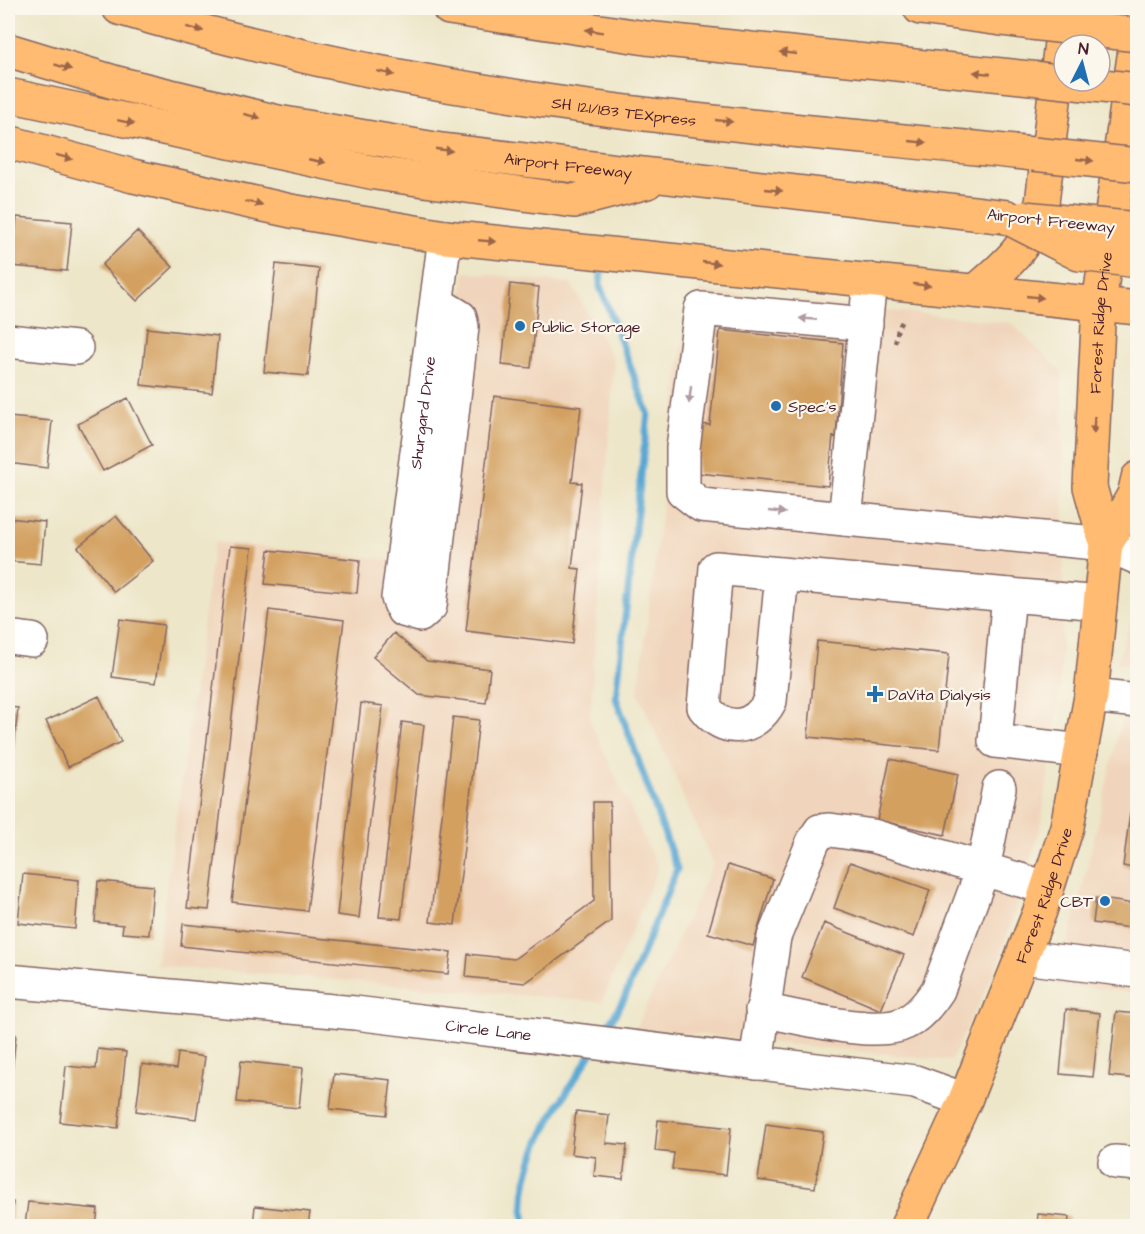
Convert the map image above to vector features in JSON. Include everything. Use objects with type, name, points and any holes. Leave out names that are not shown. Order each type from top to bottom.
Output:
[{"type":"main road","name":"SH 121/183 TEXpress","points":[[119,8],[286,52],[412,78],[534,99],[1137,165]]},
{"type":"main road","points":[[449,8],[646,38],[1137,90]]},
{"type":"main road","points":[[920,8],[1137,35]]},
{"type":"main road","points":[[976,291],[1017,255],[1032,233],[1042,203],[1065,8]]},
{"type":"main road","name":"Forest Ridge Drive","points":[[907,1227],[965,1100],[1022,957],[1067,827],[1091,696],[1106,544],[1090,487],[1099,304],[1137,28]]},
{"type":"main road","name":"Airport Freeway","points":[[8,50],[117,83],[278,122],[441,150],[994,215],[1137,229]]},
{"type":"main road","points":[[8,95],[375,173],[574,201],[664,177]]},
{"type":"main road","points":[[8,142],[133,176],[291,211],[445,237],[1137,308]]},
{"type":"main road","points":[[994,215],[1079,254],[1137,261]]},
{"type":"main road","name":"Forest Ridge Drive","points":[[1106,544],[1134,495],[1137,478]]},
{"type":"street","name":"Shurgard Drive","points":[[399,589],[445,237]]},
{"type":"street","points":[[845,519],[870,280]]},
{"type":"street","points":[[866,324],[701,309],[683,448],[683,491],[701,505],[1106,544],[1137,558]]},
{"type":"street","points":[[8,341],[76,348]]},
{"type":"street","points":[[782,574],[770,701],[759,718],[746,724],[725,726],[712,718],[704,707],[716,568],[782,574],[1009,596],[1100,603]]},
{"type":"street","points":[[1009,596],[995,741],[1081,751]]},
{"type":"street","points":[[1091,696],[1137,701]]},
{"type":"street","points":[[762,1010],[839,1025],[884,1028],[905,1024],[928,1005],[938,990],[983,868],[999,789]]},
{"type":"street","points":[[756,1063],[774,937],[813,842],[820,831],[830,830],[873,836],[1047,888]]},
{"type":"street","points":[[1022,957],[1137,971]]},
{"type":"street","name":"Circle Lane","points":[[8,981],[355,1013],[915,1082],[965,1100]]},
{"type":"path","points":[[895,344],[897,328],[904,318]]},
{"type":"shaded area","points":[[465,272],[571,284],[614,361],[590,721],[658,868],[602,1002],[156,965],[214,542],[421,563]]},
{"type":"shaded area","points":[[699,291],[1011,323],[1062,372],[1064,555],[1060,686],[1041,826],[999,962],[951,1061],[636,1028],[713,864],[638,692],[688,306]]},
{"type":"shaded area","points":[[1137,602],[1137,666],[1117,664]]},
{"type":"shaded area","points":[[1121,722],[1137,724],[1137,993],[1055,985],[1079,903]]},
{"type":"building","points":[[17,217],[72,222],[67,271],[11,266]]},
{"type":"building","points":[[137,231],[173,267],[137,301],[102,265]]},
{"type":"building","points":[[276,264],[319,269],[308,376],[264,372]]},
{"type":"building","name":"Public Storage","points":[[510,284],[539,287],[531,368],[502,365]]},
{"type":"building","points":[[147,328],[218,336],[212,393],[141,385]]},
{"type":"building","name":"Spec's","points":[[720,330],[843,343],[836,437],[833,436],[828,486],[697,473],[697,424],[710,425]]},
{"type":"building","points":[[494,396],[581,407],[572,482],[582,483],[572,568],[580,569],[572,644],[466,631]]},
{"type":"building","points":[[128,398],[152,445],[103,471],[78,424]]},
{"type":"building","points":[[8,417],[52,421],[47,468],[8,463]]},
{"type":"building","points":[[116,516],[153,561],[114,592],[78,547]]},
{"type":"building","points":[[8,518],[45,522],[41,564],[8,561]]},
{"type":"building","points":[[230,546],[252,548],[209,910],[187,908]]},
{"type":"building","points":[[269,550],[360,560],[357,593],[265,584]]},
{"type":"building","points":[[269,610],[344,620],[307,911],[232,902]]},
{"type":"building","points":[[120,619],[164,625],[156,683],[112,677]]},
{"type":"building","points":[[394,633],[427,661],[490,669],[486,703],[419,695],[373,657]]},
{"type":"building","points":[[817,641],[949,654],[939,750],[808,737]]},
{"type":"building","points":[[99,696],[121,742],[68,767],[46,721]]},
{"type":"building","points":[[361,703],[383,706],[359,918],[337,915]]},
{"type":"building","points":[[8,707],[18,708],[13,757],[8,757]]},
{"type":"building","points":[[453,717],[479,720],[455,925],[430,922]]},
{"type":"building","points":[[402,722],[424,725],[401,919],[379,917]]},
{"type":"building","points":[[890,759],[958,774],[945,835],[877,820]]},
{"type":"building","points":[[593,802],[610,802],[611,921],[525,983],[466,977],[468,954],[514,959],[594,901]]},
{"type":"building","name":"CBT","points":[[1130,813],[1138,814],[1138,869],[1123,866]]},
{"type":"building","points":[[850,862],[930,890],[914,937],[834,908]]},
{"type":"building","points":[[728,865],[773,879],[753,946],[708,933]]},
{"type":"building","points":[[23,874],[79,880],[75,929],[18,923]]},
{"type":"building","points":[[98,881],[153,886],[149,935],[122,933],[123,925],[95,922]]},
{"type":"building","name":"CBT","points":[[1136,887],[1138,929],[1093,923],[1096,898],[1134,904]]},
{"type":"building","points":[[824,923],[904,955],[881,1010],[802,977]]},
{"type":"building","points":[[183,924],[451,952],[448,974],[181,946]]},
{"type":"building","points":[[1066,1009],[1100,1013],[1093,1077],[1060,1074]]},
{"type":"building","points":[[1116,1012],[1138,1014],[1138,1079],[1109,1076]]},
{"type":"building","points":[[8,1035],[16,1035],[12,1070],[8,1070]]},
{"type":"building","points":[[98,1049],[126,1052],[118,1128],[60,1122],[66,1066],[96,1069]]},
{"type":"building","points":[[178,1053],[205,1057],[196,1119],[136,1111],[142,1064],[176,1069]]},
{"type":"building","points":[[241,1061],[303,1068],[299,1108],[237,1102]]},
{"type":"building","points":[[334,1074],[391,1080],[387,1115],[330,1109]]},
{"type":"building","points":[[576,1111],[609,1115],[606,1143],[627,1145],[623,1179],[594,1176],[596,1157],[571,1154]]},
{"type":"building","points":[[658,1120],[731,1128],[726,1175],[672,1169],[674,1153],[655,1151]]},
{"type":"building","points":[[766,1124],[823,1132],[815,1188],[758,1180]]},
{"type":"building","points":[[8,1202],[13,1202],[11,1226],[8,1226]]},
{"type":"building","points":[[28,1202],[98,1209],[96,1226],[25,1226]]},
{"type":"building","points":[[255,1206],[310,1212],[308,1226],[253,1226]]},
{"type":"building","points":[[1038,1214],[1069,1217],[1068,1226],[1037,1226]]},
{"type":"building","points":[[174,1220],[195,1222],[195,1226],[174,1226]]},
{"type":"waterway","points":[[601,272],[600,286],[648,413],[616,698],[677,869],[624,999],[603,1034]]},
{"type":"waterway","points":[[525,1226],[524,1202],[533,1156],[554,1113],[592,1052]]},
{"type":"place","name":"Public Storage","points":[[520,326]]},
{"type":"place","name":"Spec's","points":[[776,406]]},
{"type":"place","name":"DaVita Dialysis","points":[[875,694]]},
{"type":"place","name":"CBT","points":[[1105,901]]}]
